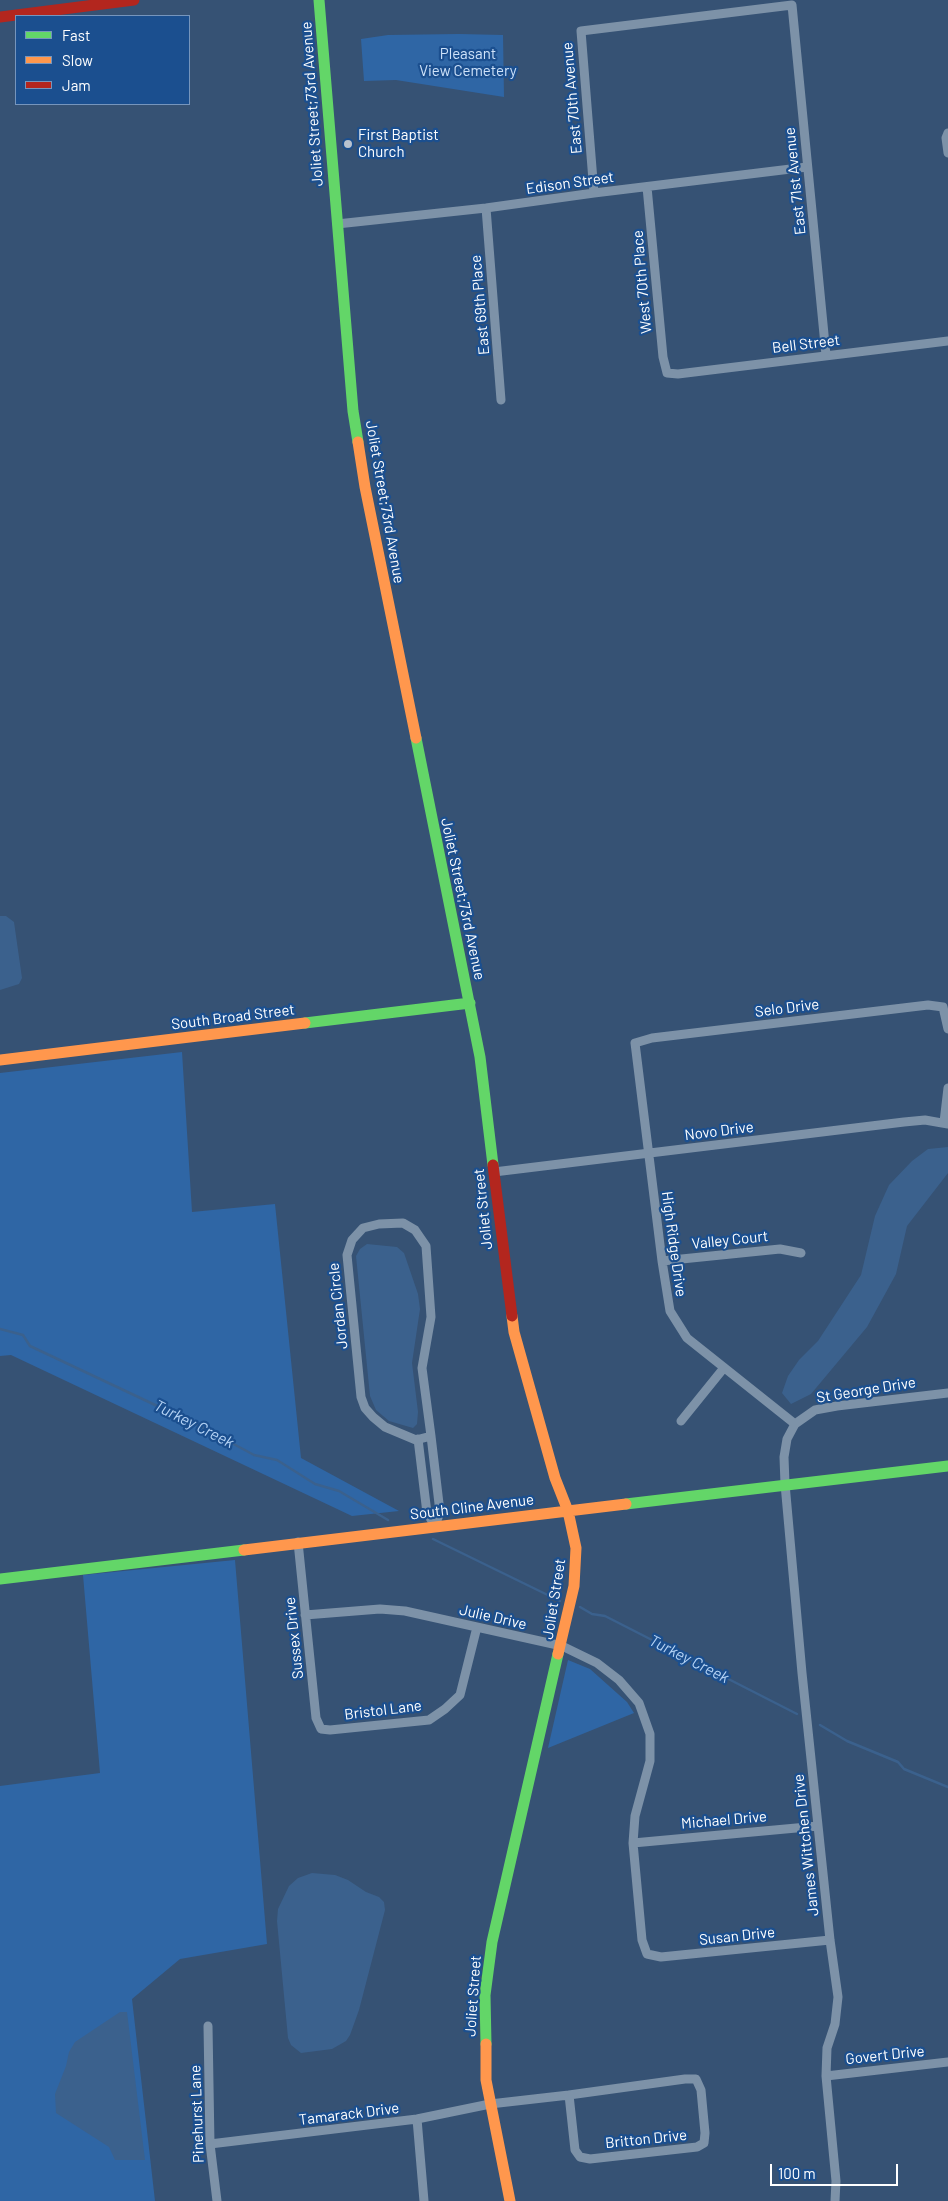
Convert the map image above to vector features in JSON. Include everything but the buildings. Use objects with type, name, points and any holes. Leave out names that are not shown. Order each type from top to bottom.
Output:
[{"type":"street","points":[[16,15],[134,0]]},
{"type":"street","name":"Joliet Street;73rd Avenue","points":[[318,0],[353,411],[365,487],[434,837],[470,1003]]},
{"type":"street","name":"East 70th Avenue","points":[[594,193],[581,31],[792,5]]},
{"type":"street","name":"East 71st Avenue","points":[[792,5],[826,355]]},
{"type":"street","points":[[0,17],[15,15]]},
{"type":"street","points":[[948,132],[946,138],[948,153]]},
{"type":"street","name":"Edison Street","points":[[337,224],[486,208],[807,167]]},
{"type":"street","name":"West 70th Place","points":[[647,187],[663,357],[667,373]]},
{"type":"street","name":"East 69th Place","points":[[486,208],[501,400]]},
{"type":"street","name":"Bell Street","points":[[667,373],[678,374],[948,341]]},
{"type":"street","name":"South Broad Street","points":[[0,1060],[470,1003]]},
{"type":"street","name":"Joliet Street","points":[[470,1003],[480,1057],[514,1332],[555,1478],[568,1511],[576,1548],[576,1569],[562,1646],[492,1942],[484,2018],[486,2070],[490,2104],[510,2201]]},
{"type":"street","name":"Selo Drive","points":[[636,1043],[652,1038],[928,1005],[943,1008],[948,1029]]},
{"type":"street","name":"High Ridge Drive","points":[[636,1043],[648,1153],[670,1312],[686,1338],[795,1424]]},
{"type":"street","points":[[946,1123],[948,1088]]},
{"type":"street","name":"Novo Drive","points":[[494,1172],[904,1122],[926,1120],[946,1123]]},
{"type":"street","name":"Jordan Circle","points":[[418,1439],[416,1440],[379,1422],[365,1408],[361,1397],[347,1255],[352,1240],[363,1228],[379,1224],[403,1223],[415,1230],[426,1246],[431,1318],[422,1368],[440,1512],[435,1526]]},
{"type":"street","name":"Valley Court","points":[[662,1261],[780,1249],[801,1253]]},
{"type":"street","points":[[681,1421],[724,1368]]},
{"type":"street","name":"St George Drive","points":[[795,1424],[815,1410],[948,1393]]},
{"type":"street","points":[[785,1484],[784,1457],[787,1439],[795,1424]]},
{"type":"street","points":[[431,1436],[418,1439],[427,1513],[435,1526]]},
{"type":"street","name":"South Cline Avenue","points":[[0,1579],[948,1466]]},
{"type":"street","name":"James Wittchen Drive","points":[[785,1484],[818,1826],[838,1997],[836,2024],[827,2048],[826,2076],[836,2181],[835,2201]]},
{"type":"street","name":"Sussex Drive","points":[[298,1542],[316,1718],[322,1729]]},
{"type":"street","name":"Julie Drive","points":[[305,1615],[388,1609],[405,1611],[562,1646],[597,1663],[619,1680],[639,1703],[650,1734],[650,1762],[635,1816],[633,1843],[642,1940],[648,1954]]},
{"type":"street","name":"Bristol Lane","points":[[322,1729],[330,1730],[429,1720],[445,1710],[460,1695],[476,1627]]},
{"type":"street","name":"Michael Drive","points":[[633,1843],[818,1826]]},
{"type":"street","name":"Susan Drive","points":[[648,1954],[661,1957],[830,1940]]},
{"type":"street","name":"Pinehurst Lane","points":[[208,2026],[210,2144],[217,2201]]},
{"type":"street","name":"Govert Drive","points":[[826,2076],[948,2062]]},
{"type":"street","name":"Britton Drive","points":[[490,2104],[696,2079],[701,2090],[705,2133],[704,2143],[697,2147],[590,2159],[580,2157],[575,2150],[569,2095]]},
{"type":"street","name":"Tamarack Drive","points":[[210,2144],[417,2119],[490,2104]]},
{"type":"street","points":[[417,2119],[424,2201]]},
{"type":"green space","name":"Pleasant View Cemetery","points":[[388,35],[503,35],[504,97],[396,80],[364,81],[361,39]]},
{"type":"green space","points":[[182,1052],[192,1212],[275,1204],[301,1458],[399,1511],[352,1516],[11,1355],[0,1356],[0,1073]]},
{"type":"green space","points":[[235,1560],[267,1944],[180,1959],[132,1999],[155,2201],[0,2201],[0,1786],[100,1773],[83,1575]]},
{"type":"green space","points":[[568,1660],[590,1669],[627,1702],[634,1713],[548,1748]]},
{"type":"shaded area","points":[[0,916],[6,916],[14,922],[22,978],[19,984],[0,990]]},
{"type":"shaded area","points":[[948,1147],[948,1173],[907,1226],[896,1274],[867,1327],[811,1394],[791,1404],[782,1393],[788,1376],[799,1360],[818,1341],[861,1275],[875,1216],[889,1185],[912,1161],[928,1149]]},
{"type":"shaded area","points":[[367,1244],[397,1247],[404,1253],[418,1294],[420,1309],[412,1363],[418,1412],[417,1424],[413,1428],[389,1421],[376,1410],[370,1396],[356,1256],[360,1249]]},
{"type":"shaded area","points":[[312,1873],[335,1875],[348,1880],[366,1892],[379,1897],[384,1902],[385,1910],[359,2010],[350,2035],[346,2041],[332,2049],[301,2053],[291,2045],[288,2038],[277,1921],[278,1909],[289,1886],[298,1878]]},
{"type":"shaded area","points":[[120,2012],[127,2012],[145,2160],[115,2160],[109,2147],[56,2113],[55,2094],[66,2066],[69,2052],[75,2042]]},
{"type":"waterway","name":"Turkey Creek","points":[[0,1329],[23,1335],[30,1346],[204,1428],[254,1455],[277,1460],[315,1484],[339,1491],[388,1520]]},
{"type":"waterway","name":"Turkey Creek","points":[[433,1539],[560,1601]]},
{"type":"waterway","name":"Turkey Creek","points":[[580,1607],[592,1614],[605,1616],[797,1714]]},
{"type":"waterway","name":"Turkey Creek","points":[[820,1725],[847,1741],[898,1762],[904,1769],[948,1787]]},
{"type":"traffic: fast","points":[[319,0],[353,411],[358,442]]},
{"type":"traffic: fast","points":[[416,738],[480,1057],[493,1165]]},
{"type":"traffic: fast","points":[[305,1023],[470,1003]]},
{"type":"traffic: fast","points":[[626,1504],[948,1466]]},
{"type":"traffic: fast","points":[[0,1579],[244,1550]]},
{"type":"traffic: fast","points":[[486,2044],[485,1995],[492,1942],[558,1654]]},
{"type":"traffic: slow","points":[[358,442],[365,487],[416,738]]},
{"type":"traffic: slow","points":[[0,1060],[305,1023]]},
{"type":"traffic: slow","points":[[512,1316],[514,1332],[555,1478],[568,1511],[576,1548],[574,1586],[558,1654]]},
{"type":"traffic: slow","points":[[244,1550],[626,1504]]},
{"type":"traffic: slow","points":[[486,2044],[486,2080],[510,2201]]},
{"type":"traffic: jam","points":[[16,15],[134,0]]},
{"type":"traffic: jam","points":[[0,17],[15,15]]},
{"type":"traffic: jam","points":[[493,1165],[512,1316]]},
{"type":"place","name":"First Baptist Church","points":[[348,144]]}]
